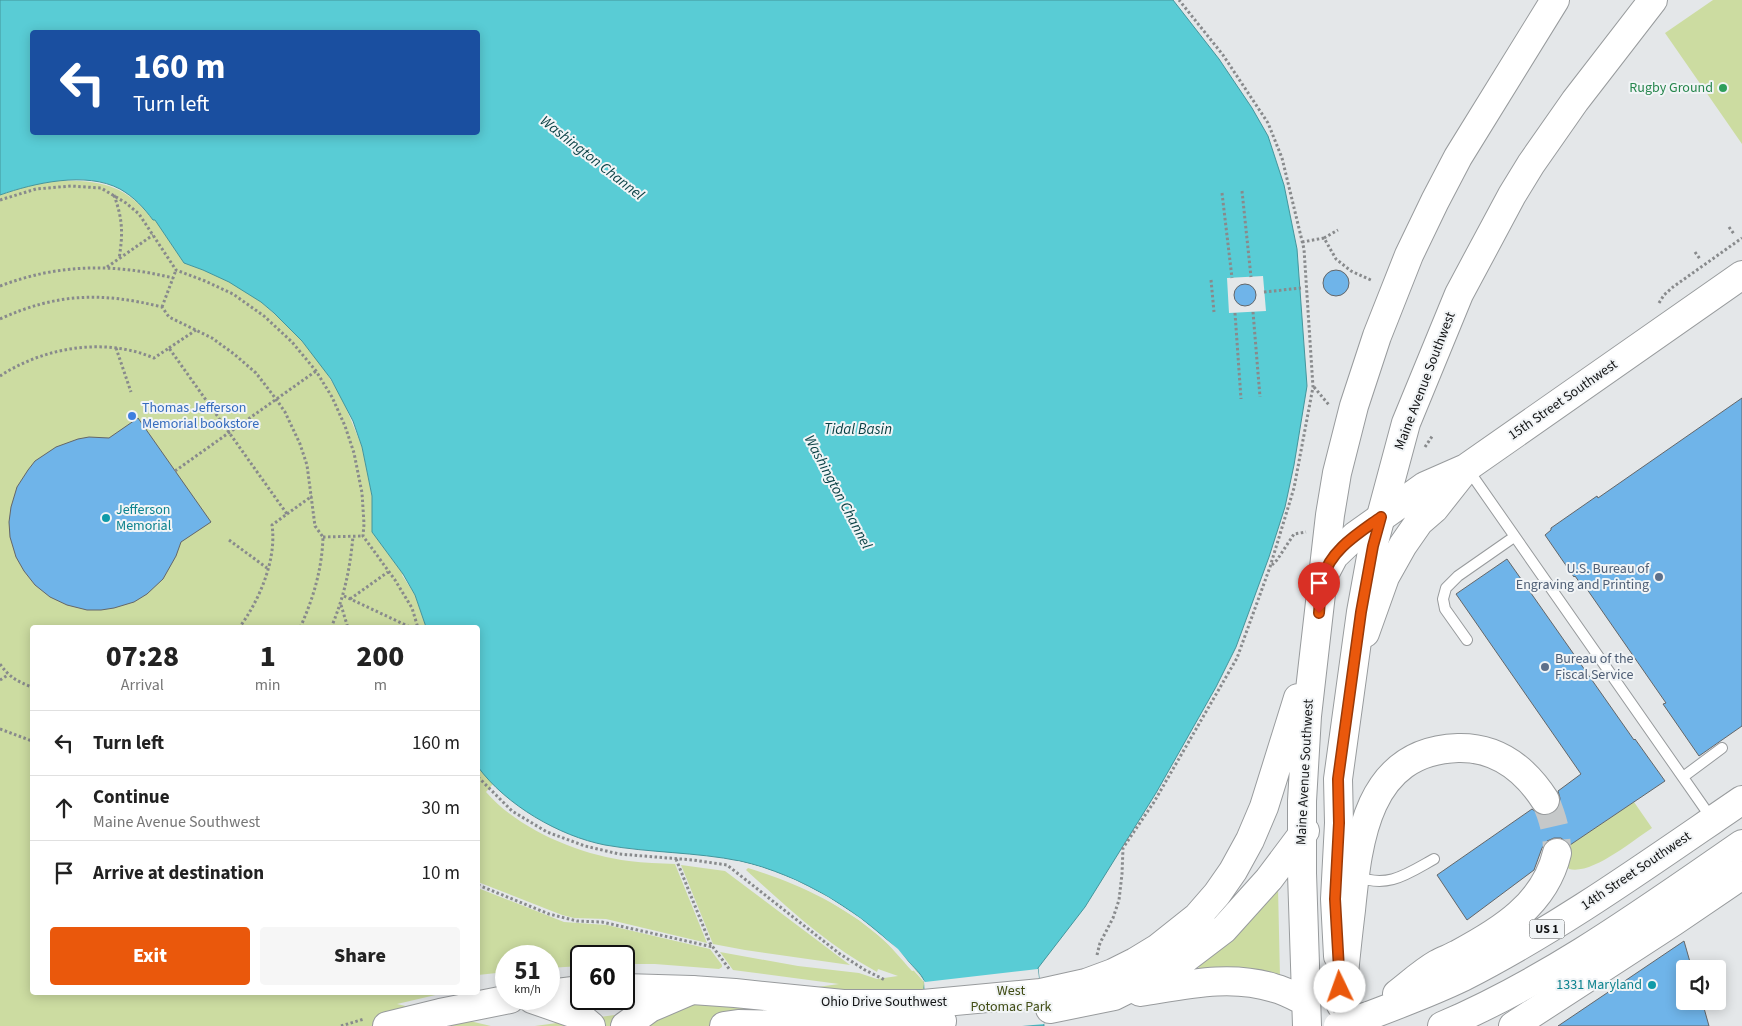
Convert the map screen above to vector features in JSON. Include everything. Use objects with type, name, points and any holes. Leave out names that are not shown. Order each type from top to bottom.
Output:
[{"type":"main road","name":"Maine Avenue Southwest","points":[[1307,1014],[1301,837],[1307,716],[1330,515],[1339,465],[1354,406],[1377,336],[1405,264],[1434,201],[1458,157],[1555,0]]},
{"type":"main road","name":"Maine Avenue Southwest","points":[[1340,1019],[1335,899],[1339,823],[1338,779],[1373,546],[1406,423],[1445,327],[1475,261],[1512,195],[1547,141],[1654,0]]},
{"type":"main road","name":"15th Street Southwest","points":[[1323,577],[1334,556],[1343,545],[1381,517],[1425,486],[1466,468],[1742,275]]},
{"type":"main road","points":[[1356,658],[1385,577],[1403,545],[1466,468]]},
{"type":"main road","name":"Ohio Drive Southwest","points":[[1042,1002],[1135,962],[1158,948],[1197,917],[1217,894],[1233,871],[1250,840],[1264,807],[1314,649]]},
{"type":"main road","points":[[1340,1019],[1354,875],[1362,835],[1368,812],[1376,796],[1394,774],[1419,757],[1464,748],[1490,754],[1509,762],[1531,780],[1544,800]]},
{"type":"main road","name":"Ohio Drive Southwest","points":[[724,1026],[738,1024],[866,1026],[924,1013],[1042,1002],[1088,1002],[1114,996],[1178,964],[1224,929],[1269,879],[1301,837],[1338,779]]},
{"type":"main road","name":"14th Street Southwest","points":[[1340,1019],[1368,1016],[1436,989],[1493,961],[1586,905],[1742,800]]},
{"type":"main road","points":[[1442,1026],[1550,972],[1641,915],[1742,844]]},
{"type":"main road","points":[[1368,1016],[1437,964],[1485,939],[1523,912],[1538,895],[1549,876],[1557,853]]},
{"type":"main road","points":[[1513,1026],[1666,928],[1742,874]]},
{"type":"main road","points":[[1114,996],[1205,982],[1231,980],[1274,987],[1307,1014]]},
{"type":"main road","points":[[635,988],[692,990]]},
{"type":"main road","name":"Ohio Drive Southwest","points":[[625,1026],[650,1008],[692,990],[924,1013]]},
{"type":"main road","points":[[387,1026],[495,1002]]},
{"type":"main road","points":[[560,1009],[578,1015],[591,1026]]},
{"type":"lane","points":[[1466,468],[1713,820]]},
{"type":"lane","points":[[1466,640],[1445,609],[1443,599],[1446,588],[1458,576],[1514,537]]},
{"type":"lane","points":[[1683,776],[1722,748]]},
{"type":"lane","points":[[1354,875],[1383,882],[1403,877],[1434,859]]},
{"type":"path","points":[[1095,962],[1100,943],[1113,918],[1119,900],[1123,848],[1154,802],[1237,658],[1270,567],[1294,488],[1313,387],[1302,242],[1282,158],[1268,123],[1223,55],[1179,0]]},
{"type":"path","points":[[0,200],[36,189],[71,186],[101,188],[126,202],[139,214],[176,270],[205,280],[233,294],[264,316],[292,342],[316,371],[332,397],[345,426],[354,453],[362,493],[363,536],[412,608],[417,625]]},
{"type":"path","points":[[1242,191],[1251,277]]},
{"type":"path","points":[[1222,193],[1232,278]]},
{"type":"path","points":[[114,195],[123,225],[119,259]]},
{"type":"path","points":[[1729,227],[1734,234]]},
{"type":"path","points":[[1302,242],[1324,238],[1338,230]]},
{"type":"path","points":[[107,268],[153,235]]},
{"type":"path","points":[[1324,238],[1336,259],[1351,271],[1375,282]]},
{"type":"path","points":[[1695,252],[1700,259]]},
{"type":"path","points":[[0,286],[33,275],[71,269],[107,268],[152,273],[173,278]]},
{"type":"path","points":[[162,307],[176,270]]},
{"type":"path","points":[[1212,280],[1214,312]]},
{"type":"path","points":[[1264,292],[1301,288]]},
{"type":"path","points":[[0,319],[44,303],[94,296],[138,301],[162,307],[169,317],[196,330],[234,354],[256,374],[285,412],[300,444],[307,465],[315,526],[323,537],[319,575],[301,625]]},
{"type":"path","points":[[1253,312],[1260,397]]},
{"type":"path","points":[[1235,313],[1241,399]]},
{"type":"path","points":[[0,376],[12,368],[33,359],[56,351],[80,348],[116,348],[154,358],[196,330]]},
{"type":"path","points":[[116,348],[130,392]]},
{"type":"path","points":[[169,348],[288,514]]},
{"type":"path","points":[[175,471],[316,371]]},
{"type":"path","points":[[1313,387],[1334,410]]},
{"type":"path","points":[[241,625],[263,584],[274,535],[272,525],[312,496]]},
{"type":"path","points":[[1270,567],[1277,560],[1294,534],[1307,532]]},
{"type":"path","points":[[332,625],[344,596],[349,573],[353,536]]},
{"type":"path","points":[[323,537],[363,536]]},
{"type":"path","points":[[229,540],[267,568]]},
{"type":"path","points":[[350,599],[388,572]]},
{"type":"path","points":[[344,596],[406,625]]},
{"type":"path","points":[[340,605],[347,625]]},
{"type":"path","points":[[0,664],[8,675],[30,686]]},
{"type":"path","points":[[0,680],[8,675]]},
{"type":"path","points":[[0,729],[30,741]]},
{"type":"path","points":[[480,779],[512,811],[547,832],[586,846],[619,854],[727,865],[840,954],[865,970],[893,984]]},
{"type":"path","points":[[676,859],[713,947],[734,975]]},
{"type":"path","points":[[480,886],[549,914],[577,922],[602,922],[713,947]]},
{"type":"green space","name":"Rugby Ground","points":[[1713,0],[1742,0],[1742,144],[1665,33]]},
{"type":"green space","name":"Jefferson Memorial","points":[[56,181],[99,183],[122,192],[155,220],[184,263],[230,282],[261,302],[289,327],[317,358],[342,398],[362,447],[372,496],[372,532],[403,574],[415,595],[425,625],[30,625],[30,995],[435,995],[397,1004],[491,1026],[0,1026],[0,195],[34,184]]},
{"type":"green space","points":[[480,769],[493,784],[486,792],[500,806],[515,818],[551,839],[610,858],[635,862],[675,864],[707,943],[606,919],[574,918],[480,883]]},
{"type":"green space","points":[[1634,802],[1652,828],[1612,856],[1600,862],[1589,867],[1569,869],[1567,866],[1570,845]]},
{"type":"green space","points":[[681,865],[725,871],[850,965],[713,944]]},
{"type":"green space","name":"West Potomac Park","points":[[748,868],[800,887],[849,913],[883,939],[912,971],[916,970],[925,982],[1040,1026],[535,1026],[839,984],[733,970],[720,952],[798,966],[859,973],[877,979],[898,976],[878,969],[877,972],[824,938],[746,870]]},
{"type":"green space","points":[[1278,887],[1280,978],[1197,970],[1202,962],[1233,939]]},
{"type":"green space","points":[[480,889],[564,922],[607,925],[710,949],[722,965],[719,969],[635,964],[635,945],[570,945],[570,967],[560,967],[560,945],[495,945],[495,973],[480,975]]},
{"type":"water","name":"Tidal Basin","points":[[0,0],[1173,0],[1219,59],[1252,108],[1268,136],[1284,185],[1297,249],[1307,386],[1285,507],[1236,647],[1216,687],[1156,793],[1085,907],[1038,968],[1044,1026],[927,1026],[924,983],[919,973],[873,928],[853,913],[809,886],[763,867],[740,861],[622,848],[587,841],[535,817],[503,794],[480,769],[480,625],[425,625],[415,595],[403,574],[372,532],[372,496],[362,447],[353,421],[331,379],[302,341],[261,302],[229,282],[184,263],[155,220],[134,199],[120,189],[92,181],[76,180],[28,186],[0,195]]},
{"type":"pier","points":[[1263,276],[1266,311],[1229,313],[1227,278]]},
{"type":"pier","points":[[737,861],[795,880],[828,897],[860,918],[898,949],[925,982],[1038,969],[1044,1024],[1022,1026],[927,1026],[924,982],[896,951],[879,936],[859,920],[826,899],[779,876],[740,864]]},
{"type":"building","points":[[1336,270],[1345,274],[1349,283],[1345,292],[1336,296],[1327,292],[1323,283],[1327,274]]},
{"type":"building","points":[[1245,284],[1253,287],[1256,295],[1253,303],[1245,306],[1237,303],[1234,295],[1237,287]]},
{"type":"building","name":"U.S. Bureau of Engraving and Printing","points":[[1742,398],[1742,726],[1699,756],[1663,704],[1666,703],[1582,582],[1580,583],[1574,577],[1545,535],[1551,528],[1597,496],[1598,498]]},
{"type":"building","points":[[138,418],[211,522],[181,542],[176,556],[163,579],[147,594],[134,602],[101,610],[87,610],[67,605],[50,597],[35,585],[16,557],[10,537],[9,522],[17,487],[35,461],[56,447],[89,437],[109,438]]},
{"type":"building","name":"Bureau of the Fiscal Service","points":[[1507,559],[1665,781],[1570,845],[1561,838],[1547,841],[1542,848],[1534,870],[1467,920],[1437,875],[1532,809],[1546,816],[1554,813],[1559,806],[1560,798],[1558,791],[1581,774],[1456,594]]},
{"type":"building","name":"1331 Maryland","points":[[1684,941],[1689,960],[1676,960],[1676,1010],[1705,1010],[1709,1026],[1558,1026]]},
{"type":"tunnel","points":[[1545,800],[1554,826],[1557,853]]},
{"type":"place","name":"Rugby Ground","points":[[1723,88]]},
{"type":"place","name":"Thomas Jefferson Memorial bookstore","points":[[132,416]]},
{"type":"place","name":"Jefferson Memorial","points":[[106,518]]},
{"type":"place","name":"U.S. Bureau of Engraving and Printing","points":[[1659,577]]},
{"type":"place","name":"Bureau of the Fiscal Service","points":[[1545,667]]},
{"type":"place","name":"1331 Maryland","points":[[1652,985]]},
{"type":"route","points":[[1319,613],[1323,577],[1334,556],[1343,545],[1381,517],[1373,546],[1361,612],[1338,779],[1339,823],[1335,899],[1340,987]]},
{"type":"water label","name":"Washington Channel","points":[[592,158]]},
{"type":"water label","name":"Washington Channel","points":[[838,492]]}]
